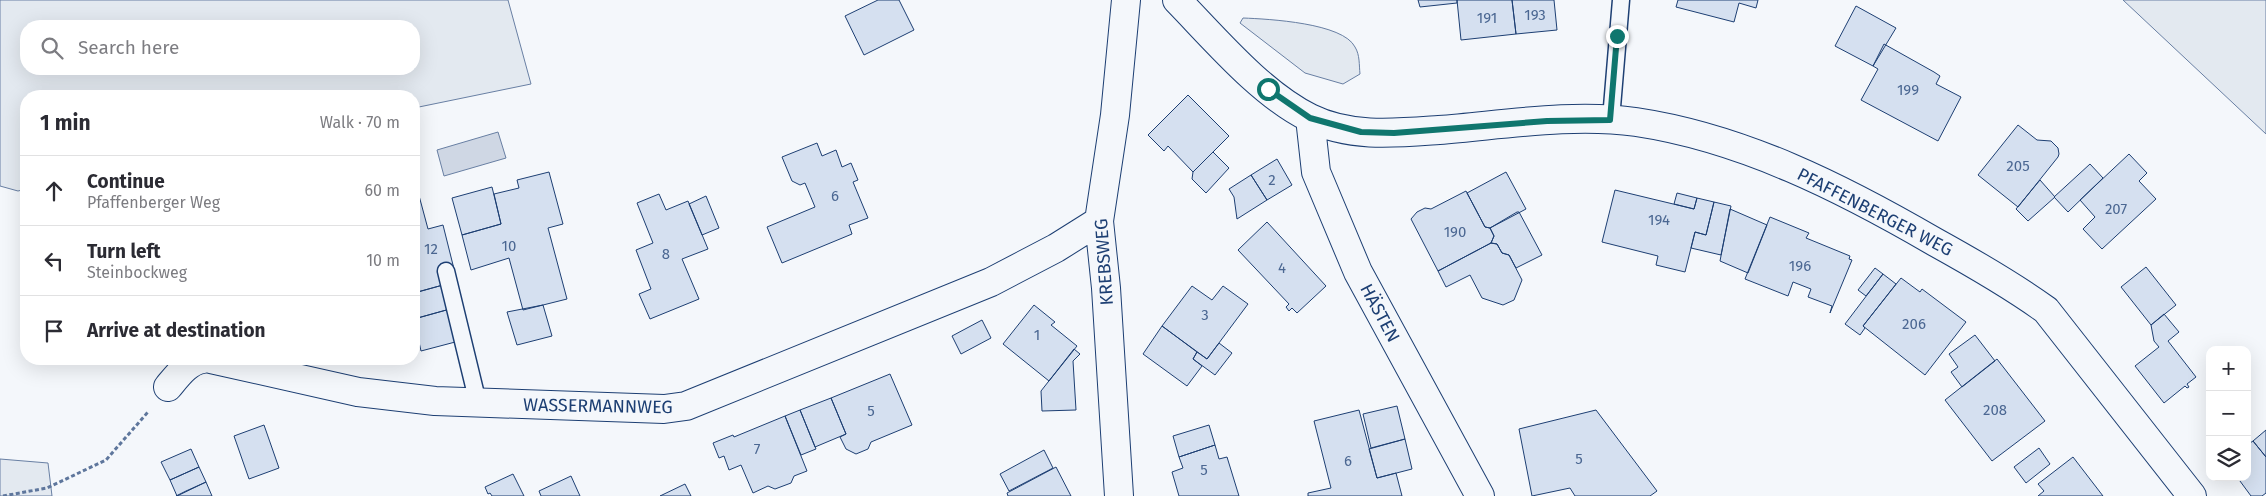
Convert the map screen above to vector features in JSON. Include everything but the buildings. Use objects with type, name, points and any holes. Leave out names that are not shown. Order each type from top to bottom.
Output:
[{"type":"street","name":"KREBSWEG","points":[[1119,496],[1106,288],[1099,221],[1115,114],[1126,0]]},
{"type":"street","name":"PFAFFENBERGER WEG","points":[[1177,0],[1237,61],[1268,89],[1310,118],[1361,132],[1394,133],[1547,121],[1610,120],[1670,128],[1727,144],[1788,167],[1879,209],[2015,288],[2046,310],[2192,496]]},
{"type":"street","name":"HÄSTEN","points":[[1310,118],[1316,172],[1358,272],[1480,496]]},
{"type":"street","name":"WASSERMANNWEG","points":[[235,365],[358,392],[435,402],[664,409],[686,406],[991,282],[1056,248],[1099,221]]},
{"type":"street","points":[[168,387],[190,365]]},
{"type":"lane","points":[[1610,120],[1621,0]]},
{"type":"lane","points":[[446,271],[478,403]]},
{"type":"path","points":[[3,496],[47,488],[106,460],[168,387]]},
{"type":"shaded area","points":[[0,0],[508,0],[531,84],[420,107],[420,90],[20,90],[20,190],[0,186]]},
{"type":"shaded area","points":[[2123,0],[2266,0],[2266,134]]},
{"type":"shaded area","points":[[1243,18],[1287,21],[1336,32],[1348,39],[1357,50],[1360,74],[1343,84],[1305,73],[1240,23]]},
{"type":"shaded area","points":[[498,132],[506,158],[444,176],[437,150]]},
{"type":"shaded area","points":[[0,459],[48,463],[52,496],[0,496]]},
{"type":"route","points":[[1268,89],[1310,118],[1331,126],[1361,132],[1394,133],[1547,121],[1610,120],[1617,36]]}]
